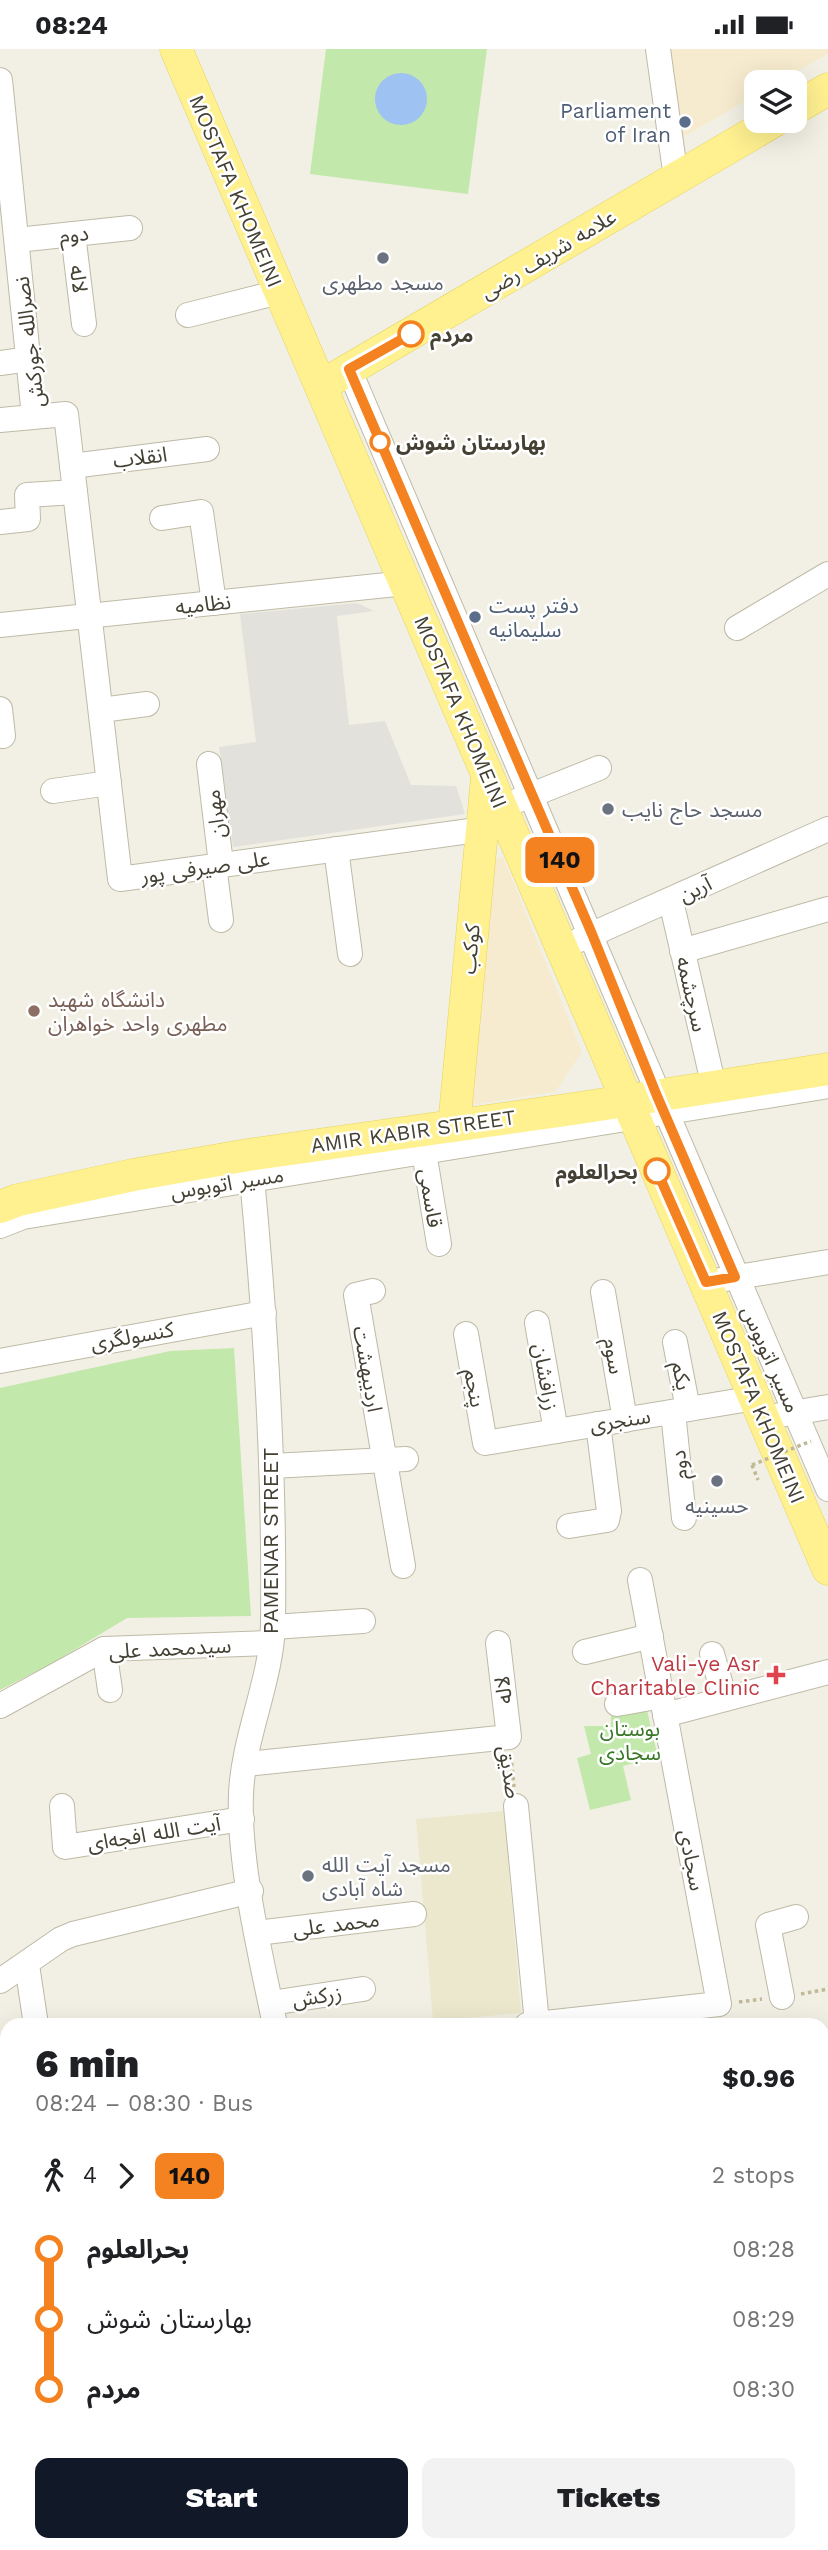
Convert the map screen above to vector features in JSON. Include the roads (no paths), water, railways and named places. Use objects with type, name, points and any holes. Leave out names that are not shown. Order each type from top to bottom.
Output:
[{"type":"main road","name":"MOSTAFA KHOMEINI","points":[[176,49],[487,773]]},
{"type":"main road","points":[[807,101],[828,89]]},
{"type":"main road","name":"علامه شریف رضی","points":[[321,386],[753,133]]},
{"type":"main road","name":"کوکب","points":[[454,1126],[497,821],[487,773]]},
{"type":"main road","name":"MOSTAFA KHOMEINI","points":[[497,821],[646,1107],[720,1280],[759,1408],[828,1569]]},
{"type":"main road","name":"AMIR KABIR STREET","points":[[0,1207],[18,1200],[133,1175],[250,1167],[454,1126],[646,1107],[714,1087],[828,1069]]},
{"type":"street","points":[[658,49],[676,178]]},
{"type":"street","name":"نصرالله جورکش","points":[[0,80],[3,134],[17,240],[10,270],[29,359],[34,417],[66,414],[90,616]]},
{"type":"street","name":"دوم","points":[[17,240],[130,228]]},
{"type":"street","name":"لاله","points":[[73,234],[85,324]]},
{"type":"street","points":[[188,315],[279,292]]},
{"type":"street","points":[[0,363],[29,359]]},
{"type":"street","points":[[349,369],[592,934],[646,1107]]},
{"type":"street","points":[[0,420],[34,417]]},
{"type":"street","name":"انقلاب","points":[[72,465],[207,449]]},
{"type":"street","points":[[0,522],[28,519],[27,495],[75,492]]},
{"type":"street","points":[[162,518],[201,512],[214,603]]},
{"type":"street","points":[[737,628],[828,574]]},
{"type":"street","name":"نظامیه","points":[[0,625],[406,583]]},
{"type":"street","name":"علی صیرفی پور","points":[[90,616],[120,879],[336,849],[497,821],[532,796],[599,768]]},
{"type":"street","points":[[101,710],[147,704]]},
{"type":"street","points":[[0,709],[3,736]]},
{"type":"street","name":"مهران","points":[[209,764],[222,920]]},
{"type":"street","points":[[53,791],[109,783]]},
{"type":"street","name":"آرین","points":[[562,947],[671,901],[828,829]]},
{"type":"street","points":[[336,849],[350,954]]},
{"type":"street","name":"سرچشمه","points":[[671,901],[714,1087]]},
{"type":"street","points":[[682,951],[828,909]]},
{"type":"street","name":"مسیر اتوبوس","points":[[0,1226],[23,1217],[250,1167],[424,1152],[646,1107],[828,1086]]},
{"type":"street","name":"قاسمی","points":[[424,1152],[439,1244]]},
{"type":"street","name":"PAMENAR STREET","points":[[250,1167],[264,1313],[272,1466],[271,1635],[241,1793],[242,1819],[268,2018]]},
{"type":"street","points":[[720,1280],[828,1262]]},
{"type":"street","name":"مسیر اتوبوس","points":[[720,1280],[795,1413],[828,1489]]},
{"type":"street","name":"اردیبهشت","points":[[373,1291],[356,1295],[395,1460],[403,1566]]},
{"type":"street","name":"سوم","points":[[603,1292],[625,1420]]},
{"type":"street","name":"کنسولگری","points":[[0,1361],[264,1313]]},
{"type":"street","name":"زرافشان","points":[[537,1323],[556,1431]]},
{"type":"street","name":"پنجم","points":[[466,1334],[485,1443]]},
{"type":"street","name":"یکم","points":[[676,1342],[680,1411]]},
{"type":"street","points":[[759,1408],[795,1413],[828,1407]]},
{"type":"street","name":"سنجری","points":[[485,1443],[680,1411],[759,1408]]},
{"type":"street","name":"دوم","points":[[680,1411],[684,1518]]},
{"type":"street","points":[[569,1526],[607,1520],[609,1511],[597,1424]]},
{"type":"street","points":[[272,1466],[395,1460]]},
{"type":"street","name":"سجادی","points":[[592,2018],[719,2004],[640,1580]]},
{"type":"street","name":"سیدمحمد علی","points":[[0,1706],[104,1649],[271,1635],[363,1621]]},
{"type":"street","points":[[585,1652],[651,1636]]},
{"type":"street","name":"لاله","points":[[498,1643],[509,1737]]},
{"type":"street","points":[[104,1649],[110,1690]]},
{"type":"street","points":[[712,1654],[725,1699]]},
{"type":"street","points":[[617,1704],[664,1706],[725,1699],[828,1672]]},
{"type":"street","name":"صدیق","points":[[247,1764],[509,1737]]},
{"type":"street","name":"آیت الله افجه‌ای","points":[[62,1806],[65,1847],[242,1819]]},
{"type":"street","name":"صدیق","points":[[516,1806],[546,2018]]},
{"type":"street","points":[[0,1981],[27,1965],[61,1939],[74,1934],[251,1891]]},
{"type":"street","name":"محمد علی","points":[[257,1933],[414,1914]]},
{"type":"street","points":[[782,1997],[768,1925],[796,1917]]},
{"type":"street","points":[[27,1965],[35,2018]]},
{"type":"street","name":"زرکش","points":[[268,2018],[363,1989]]},
{"type":"water","points":[[401,73],[411,75],[419,81],[425,89],[425,109],[419,117],[411,123],[401,125],[391,123],[383,117],[377,109],[375,99],[377,89],[383,81],[391,75]]},
{"type":"place","name":"Parliament of Iran","points":[[685,122]]},
{"type":"place","name":"مسجد مطهری","points":[[383,258]]},
{"type":"place","name":"مردم","points":[[411,334]]},
{"type":"place","name":"بهارستان شوش","points":[[380,442]]},
{"type":"place","name":"دفتر پست سلیمانیه","points":[[475,617]]},
{"type":"place","name":"مسجد حاج نایب","points":[[608,809]]},
{"type":"place","name":"دانشگاه شهید مطهری واحد خواهران","points":[[34,1011]]},
{"type":"place","name":"بحرالعلوم","points":[[657,1171]]},
{"type":"place","name":"حسینیه","points":[[717,1481]]},
{"type":"place","name":"Vali-ye Asr Charitable Clinic","points":[[776,1675]]},
{"type":"place","name":"مسجد آیت الله شاه آبادی","points":[[308,1876]]},
{"type":"park label","name":"بوستان سجادی","points":[[630,1740]]}]
